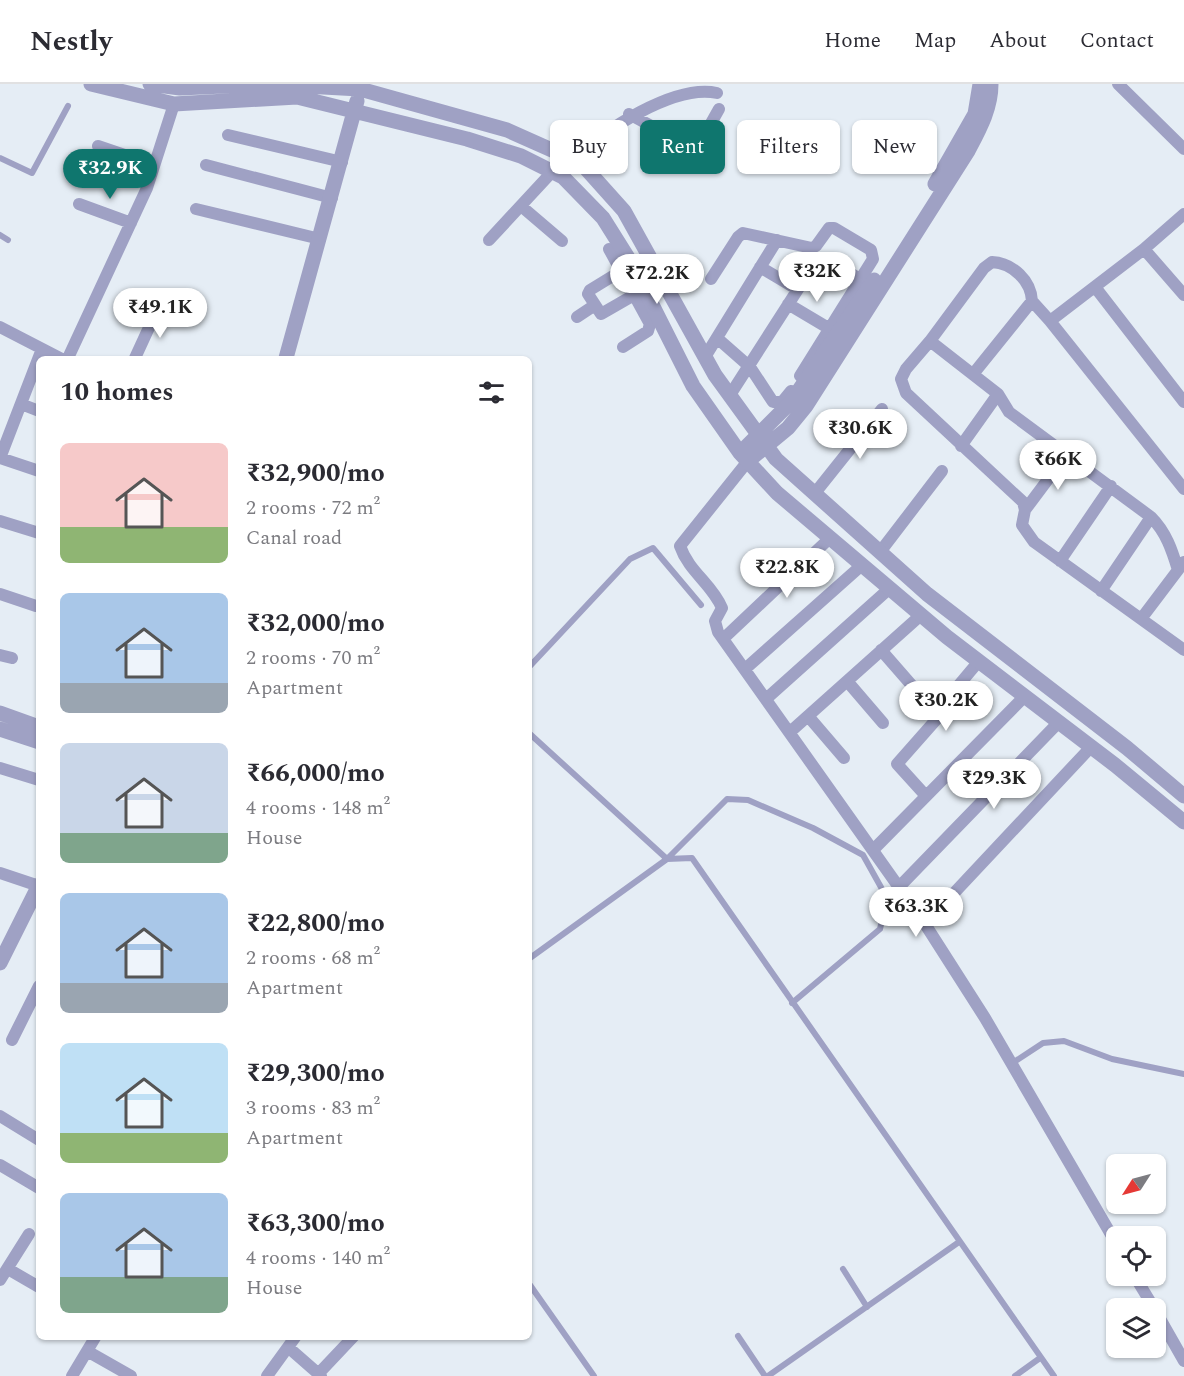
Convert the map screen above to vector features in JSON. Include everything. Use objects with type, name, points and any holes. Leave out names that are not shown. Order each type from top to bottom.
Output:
[{"type":"street","points":[[91,84],[174,104],[231,103],[282,96],[333,105],[510,153],[550,171]]},
{"type":"street","points":[[150,84],[213,89],[288,84],[335,85],[360,89],[507,130],[550,149]]},
{"type":"street","points":[[980,84],[981,92],[975,114],[932,189],[826,354],[763,440],[744,457],[680,546],[686,562],[717,597],[722,609],[715,621],[723,639],[925,924],[1106,1226]]},
{"type":"street","points":[[763,440],[788,428],[806,406],[968,152],[983,122],[991,97],[991,84]]},
{"type":"street","points":[[1118,84],[1184,148]]},
{"type":"street","points":[[333,105],[335,85]]},
{"type":"street","points":[[620,120],[664,95],[692,86],[701,85],[717,93]]},
{"type":"street","points":[[287,356],[342,162],[360,89]]},
{"type":"street","points":[[69,356],[131,223],[154,165],[174,104]]},
{"type":"street","points":[[629,114],[696,150],[719,109]]},
{"type":"street","points":[[228,135],[342,162]]},
{"type":"street","points":[[98,146],[154,165]]},
{"type":"street","points":[[206,165],[332,198]]},
{"type":"street","points":[[489,240],[550,174]]},
{"type":"street","points":[[556,174],[563,177],[603,218],[650,327],[648,331],[623,347]]},
{"type":"street","points":[[592,174],[624,211],[705,357],[776,459],[927,594],[1127,748],[1184,796]]},
{"type":"street","points":[[80,204],[131,223]]},
{"type":"street","points":[[521,206],[562,241]]},
{"type":"street","points":[[196,209],[320,240]]},
{"type":"street","points":[[1050,321],[1144,249],[1184,214]]},
{"type":"street","points":[[711,279],[741,234],[812,248],[829,228],[834,228],[871,250],[874,255],[830,329],[782,402],[773,402],[768,398],[750,367],[717,338]]},
{"type":"street","points":[[705,357],[777,240]]},
{"type":"street","points":[[609,249],[621,271],[634,286],[693,386],[744,457],[777,493],[921,615],[1184,822]]},
{"type":"street","points":[[1144,249],[1184,295]]},
{"type":"street","points":[[730,395],[818,258],[824,258],[860,279]]},
{"type":"street","points":[[1184,489],[1032,301],[1031,288],[1027,281],[1002,263],[992,262],[984,268],[906,369],[901,379],[906,393],[916,405],[1023,502],[1025,510],[1022,525],[1026,533],[1060,561],[1184,650]]},
{"type":"street","points":[[760,267],[797,289]]},
{"type":"street","points":[[621,271],[588,291],[595,305],[603,314],[634,286]]},
{"type":"street","points":[[1095,288],[1184,402]]},
{"type":"street","points":[[974,373],[1032,301]]},
{"type":"street","points":[[788,304],[830,329]]},
{"type":"street","points":[[578,316],[595,305]]},
{"type":"street","points":[[136,356],[158,308]]},
{"type":"street","points":[[0,327],[56,356]]},
{"type":"street","points":[[930,340],[998,394],[1009,412],[1111,486],[1160,526],[1181,566],[1141,620]]},
{"type":"street","points":[[39,356],[42,349]]},
{"type":"street","points":[[36,365],[0,458],[36,470]]},
{"type":"street","points":[[962,446],[998,394]]},
{"type":"street","points":[[21,404],[36,410]]},
{"type":"street","points":[[815,493],[882,409]]},
{"type":"street","points":[[1025,510],[1067,454]]},
{"type":"street","points":[[880,552],[942,471]]},
{"type":"street","points":[[1060,561],[1111,486]]},
{"type":"street","points":[[1101,591],[1151,517]]},
{"type":"street","points":[[0,521],[36,532]]},
{"type":"street","points":[[723,639],[830,538]]},
{"type":"street","points":[[745,669],[862,565]]},
{"type":"street","points":[[766,699],[890,588]]},
{"type":"street","points":[[0,594],[36,606]]},
{"type":"street","points":[[790,732],[921,615]]},
{"type":"street","points":[[881,650],[915,689]]},
{"type":"street","points":[[926,796],[897,764],[942,713],[958,686],[980,662]]},
{"type":"street","points":[[847,681],[883,723]]},
{"type":"street","points":[[874,849],[1025,696]]},
{"type":"street","points":[[0,714],[36,726]]},
{"type":"street","points":[[808,716],[844,758]]},
{"type":"street","points":[[900,886],[1059,722]]},
{"type":"street","points":[[0,729],[36,741]]},
{"type":"street","points":[[925,924],[1091,747]]},
{"type":"street","points":[[0,768],[36,779]]},
{"type":"street","points":[[0,873],[36,891]]},
{"type":"street","points":[[1,959],[36,896]]},
{"type":"street","points":[[12,1040],[36,992]]},
{"type":"street","points":[[0,1116],[36,1138]]},
{"type":"street","points":[[0,1164],[36,1186]]},
{"type":"street","points":[[0,1280],[29,1234]]},
{"type":"street","points":[[8,1269],[36,1285]]},
{"type":"street","points":[[1166,1329],[1184,1360]]},
{"type":"street","points":[[72,1376],[94,1340]]},
{"type":"street","points":[[267,1376],[294,1340]]},
{"type":"street","points":[[290,1348],[320,1375],[351,1340]]},
{"type":"street","points":[[87,1351],[131,1376]]},
{"type":"lane","points":[[0,158],[32,173],[68,106]]},
{"type":"lane","points":[[0,235],[8,240]]},
{"type":"lane","points":[[532,664],[630,559],[652,548],[701,605]]},
{"type":"lane","points":[[532,736],[667,859],[692,858],[958,1242],[1054,1376]]},
{"type":"lane","points":[[532,957],[667,859],[727,800],[748,800],[813,828],[864,855],[887,898],[880,929],[792,1003]]},
{"type":"lane","points":[[1011,1064],[1043,1043],[1064,1041],[1112,1059],[1184,1074]]},
{"type":"lane","points":[[738,1336],[767,1376],[958,1242]]},
{"type":"lane","points":[[843,1269],[867,1307]]},
{"type":"lane","points":[[532,1288],[594,1376]]},
{"type":"lane","points":[[1015,1376],[1040,1358]]}]
